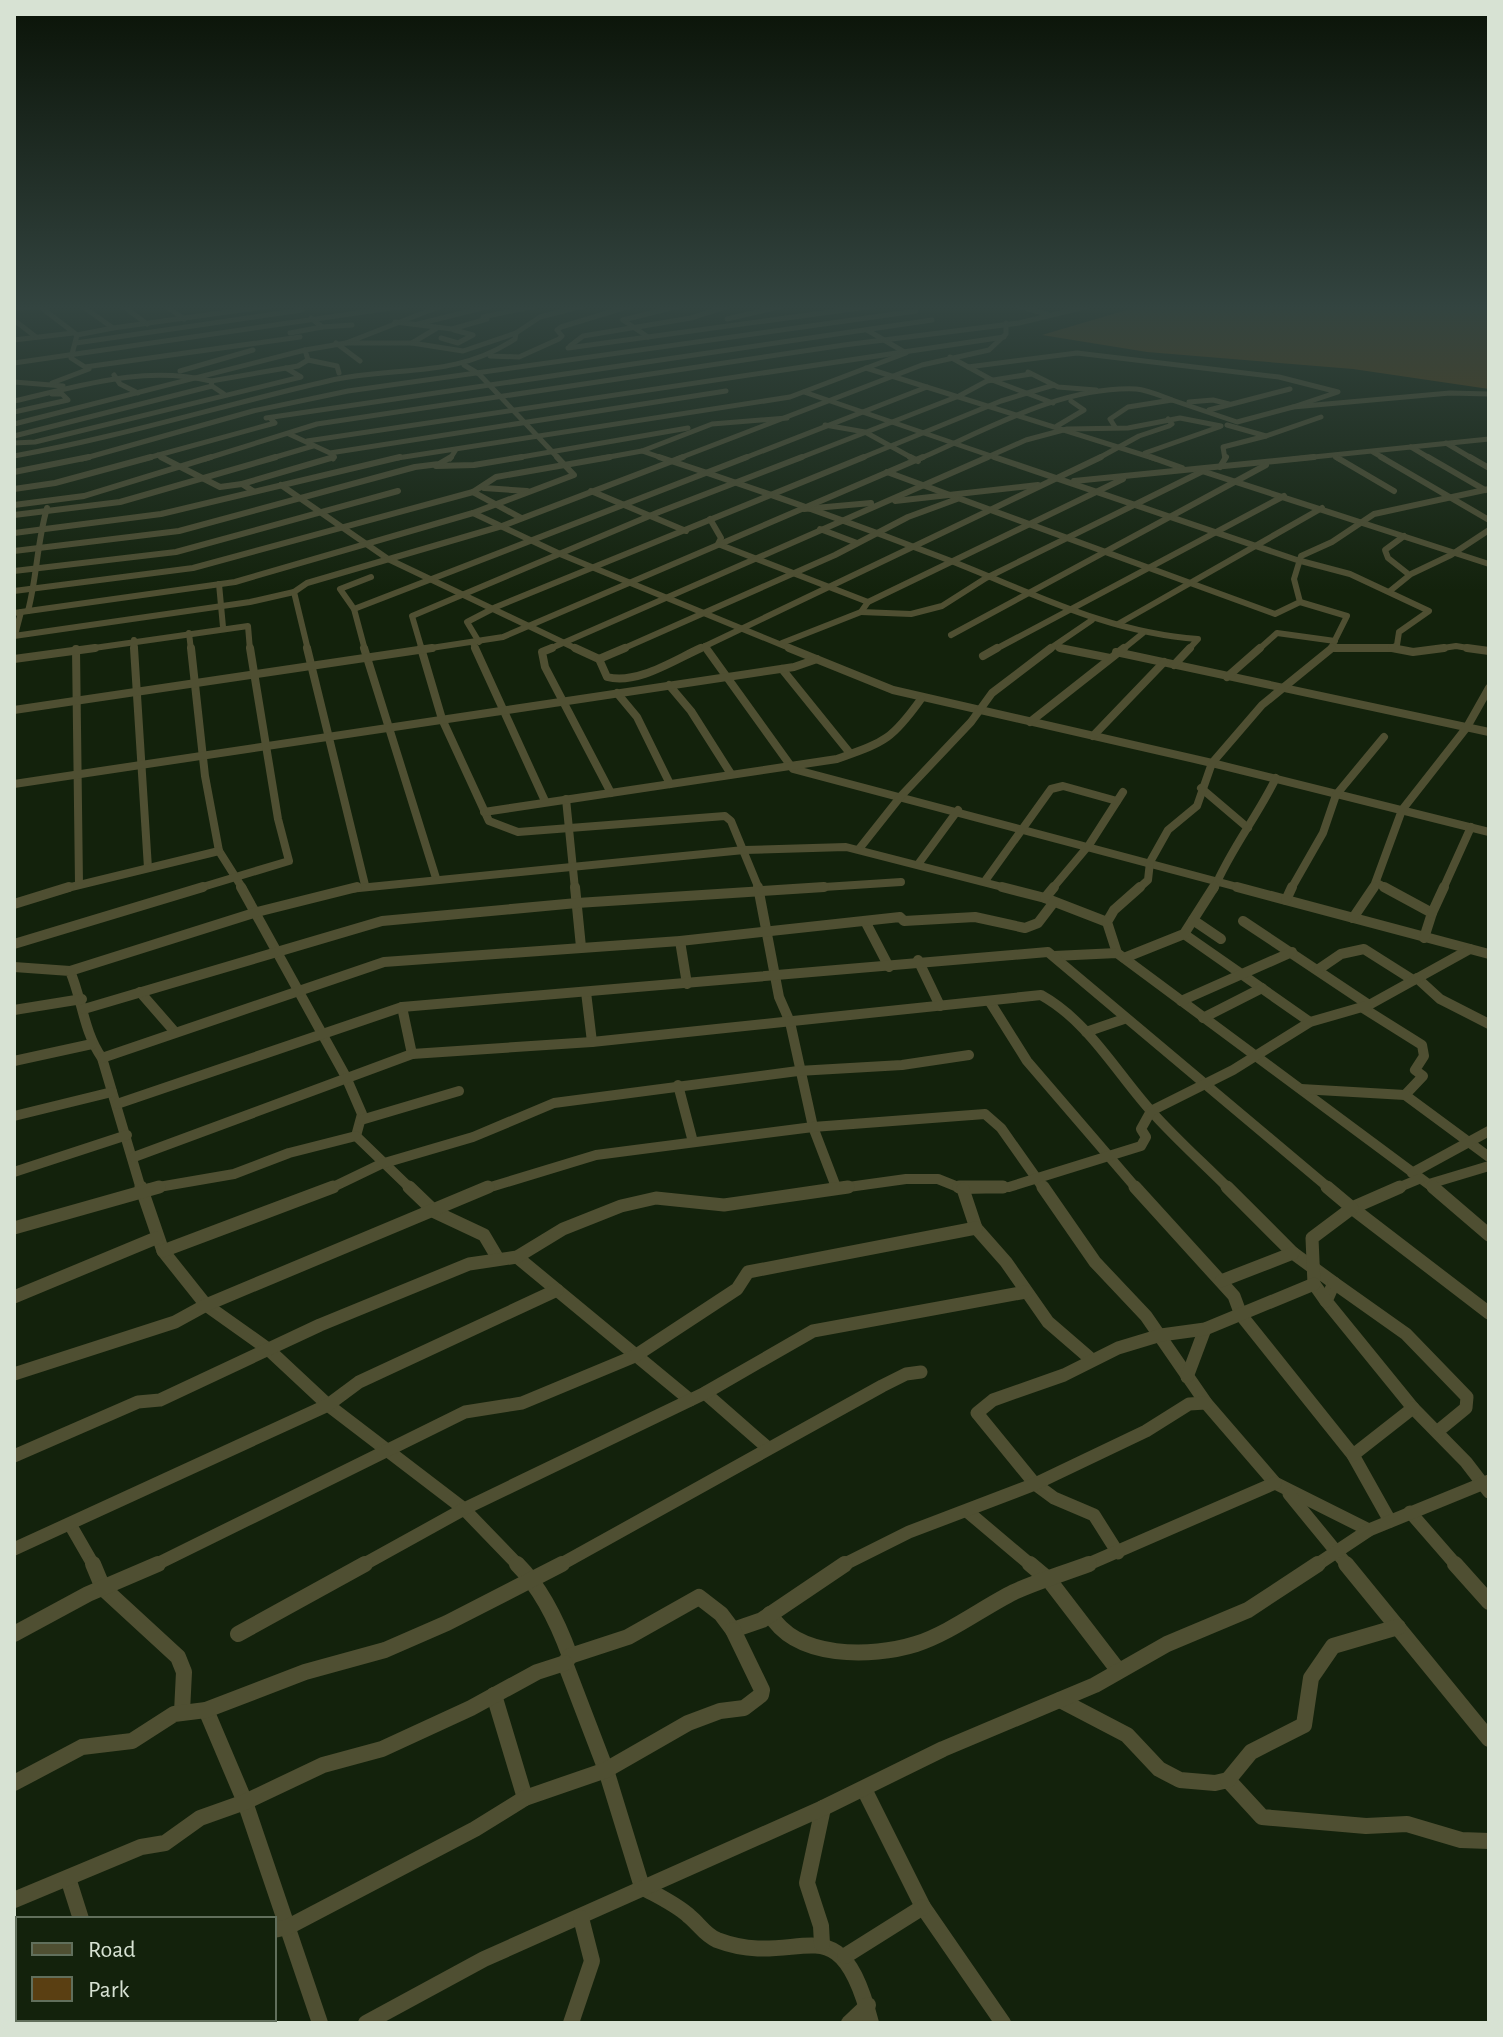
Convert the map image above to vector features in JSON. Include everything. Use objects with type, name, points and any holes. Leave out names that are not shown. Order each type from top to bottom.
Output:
[{"type":"street","points":[[14,412],[63,401]]},
{"type":"street","points":[[14,424],[105,401]]},
{"type":"street","points":[[127,401],[161,422]]},
{"type":"street","points":[[14,436],[148,401]]},
{"type":"street","points":[[14,443],[45,440],[195,401]]},
{"type":"street","points":[[14,456],[245,401]]},
{"type":"street","points":[[14,472],[42,469],[262,408],[298,401]]},
{"type":"street","points":[[14,489],[55,483],[275,423],[268,418],[380,401]]},
{"type":"street","points":[[388,401],[431,453]]},
{"type":"street","points":[[14,505],[48,503],[183,467],[328,423],[478,401]]},
{"type":"street","points":[[21,612],[219,584],[473,513],[574,475],[503,401]]},
{"type":"street","points":[[14,515],[120,502],[310,443],[571,401]]},
{"type":"street","points":[[619,401],[664,441]]},
{"type":"street","points":[[330,453],[663,401]]},
{"type":"street","points":[[733,401],[771,425]]},
{"type":"street","points":[[14,533],[161,514],[386,459],[540,438],[761,401]]},
{"type":"street","points":[[825,401],[1137,502],[1297,560],[1337,569],[1429,611],[1399,632],[1397,645],[1392,648]]},
{"type":"street","points":[[48,503],[38,548],[34,589],[21,612],[14,636],[294,592],[307,583],[502,526],[835,401]]},
{"type":"street","points":[[354,609],[887,401]]},
{"type":"street","points":[[836,1187],[813,1127],[798,1071],[790,1022],[775,978],[759,890],[731,821],[725,816],[506,831],[489,821],[442,719],[412,616],[652,516],[946,401]]},
{"type":"street","points":[[976,401],[1145,453],[1185,469],[1203,471],[1322,508],[1489,564]]},
{"type":"street","points":[[545,801],[467,622],[496,607],[892,444],[1005,401]]},
{"type":"street","points":[[1049,401],[1053,403]]},
{"type":"street","points":[[14,710],[503,637],[804,509],[814,501],[918,461],[1053,403],[1070,401]]},
{"type":"street","points":[[1057,426],[1084,410],[1071,401]]},
{"type":"street","points":[[1115,427],[1110,419],[1117,411],[1167,401]]},
{"type":"street","points":[[1175,401],[1237,422]]},
{"type":"street","points":[[1184,404],[1205,401]]},
{"type":"street","points":[[1217,401],[1230,405]]},
{"type":"street","points":[[1180,418],[1204,409],[1245,401]]},
{"type":"street","points":[[1145,453],[1191,434],[1311,401]]},
{"type":"street","points":[[1293,407],[1383,401]]},
{"type":"street","points":[[1282,410],[1302,425]]},
{"type":"street","points":[[310,411],[328,423]]},
{"type":"street","points":[[1220,467],[1226,457],[1223,447],[1321,417]]},
{"type":"street","points":[[14,551],[179,531],[415,467],[474,465],[656,433],[757,418],[790,418]]},
{"type":"street","points":[[611,793],[539,654],[988,454],[1067,429],[1115,427],[1180,418],[1266,436]]},
{"type":"street","points":[[281,485],[388,559],[566,641],[599,659],[607,677],[618,680],[645,673],[705,646],[1060,479],[1122,446],[1169,426],[1172,424],[1168,419]]},
{"type":"street","points":[[825,425],[865,432],[892,444],[918,461]]},
{"type":"street","points":[[14,591],[193,568],[473,492],[484,488],[496,477],[642,451],[698,428]]},
{"type":"street","points":[[117,434],[223,488],[335,458],[289,434]]},
{"type":"street","points":[[804,509],[1138,472],[1268,464],[1489,439]]},
{"type":"street","points":[[1446,443],[1489,468]]},
{"type":"street","points":[[1411,447],[1488,490]]},
{"type":"street","points":[[435,466],[449,460],[455,451]]},
{"type":"street","points":[[642,451],[738,482],[804,509],[912,546],[1092,620],[1118,624],[1143,633],[1198,639],[1174,665]]},
{"type":"street","points":[[1373,452],[1489,520]]},
{"type":"street","points":[[1336,457],[1394,491]]},
{"type":"street","points":[[951,635],[1101,552],[1175,517],[1268,464]]},
{"type":"street","points":[[861,612],[911,614],[942,606],[986,578],[1203,471]]},
{"type":"street","points":[[887,472],[988,512],[1275,614],[1300,602],[1347,616],[1334,644],[1262,705],[1212,763],[1197,806],[1168,830],[1150,862],[1148,880],[1114,910],[1107,922]]},
{"type":"street","points":[[868,602],[1028,526],[1095,490],[1138,472]]},
{"type":"street","points":[[242,484],[253,491]]},
{"type":"street","points":[[484,488],[529,491]]},
{"type":"street","points":[[1297,560],[1387,511],[1488,490]]},
{"type":"street","points":[[14,571],[176,552],[398,491]]},
{"type":"street","points":[[591,491],[686,531]]},
{"type":"street","points":[[473,492],[521,518]]},
{"type":"street","points":[[983,656],[1284,496]]},
{"type":"street","points":[[599,659],[704,614],[908,517],[957,499]]},
{"type":"street","points":[[328,519],[342,507]]},
{"type":"street","points":[[1118,624],[1322,508]]},
{"type":"street","points":[[473,513],[560,554],[597,566],[704,614],[782,643],[854,677],[921,699],[1212,763],[1489,832]]},
{"type":"street","points":[[710,519],[721,538],[718,544]]},
{"type":"street","points":[[820,529],[857,543]]},
{"type":"street","points":[[1390,591],[1407,573],[1453,554],[1479,532],[1489,530]]},
{"type":"street","points":[[1404,536],[1385,550],[1388,558],[1407,573]]},
{"type":"street","points":[[718,544],[831,585],[868,602]]},
{"type":"street","points":[[1297,560],[1294,588],[1300,602]]},
{"type":"street","points":[[371,577],[340,589],[354,609],[366,658],[436,878]]},
{"type":"street","points":[[219,584],[223,627]]},
{"type":"street","points":[[294,592],[365,885]]},
{"type":"street","points":[[782,643],[861,612],[867,608],[868,602]]},
{"type":"street","points":[[859,849],[901,796],[971,722],[976,710],[1022,668],[1057,647],[1092,620]]},
{"type":"street","points":[[14,659],[223,627],[248,626],[253,676],[278,819],[289,861],[14,944]]},
{"type":"street","points":[[189,633],[205,754],[205,776],[219,851],[257,912],[320,1035],[346,1077],[362,1114],[356,1136]]},
{"type":"street","points":[[1030,722],[1143,633]]},
{"type":"street","points":[[1227,677],[1277,633],[1334,644],[1413,652],[1456,646],[1489,651]]},
{"type":"street","points":[[134,640],[139,765],[148,868]]},
{"type":"street","points":[[705,646],[787,764],[797,770],[958,810],[1489,954]]},
{"type":"street","points":[[1057,647],[1164,662],[1489,732]]},
{"type":"street","points":[[76,649],[74,701],[79,884]]},
{"type":"street","points":[[14,784],[782,669],[817,659]]},
{"type":"street","points":[[1093,736],[1164,662]]},
{"type":"street","points":[[782,669],[849,752]]},
{"type":"street","points":[[618,680],[621,693],[637,717],[670,784]]},
{"type":"street","points":[[669,685],[691,711],[731,774]]},
{"type":"street","points":[[1353,918],[1377,883],[1402,810],[1467,727],[1489,688]]},
{"type":"street","points":[[484,812],[787,764],[817,763],[849,752],[872,749],[901,728],[921,699]]},
{"type":"street","points":[[1286,900],[1314,844],[1323,833],[1336,795],[1384,737]]},
{"type":"street","points":[[1054,956],[1072,951],[1121,955],[1184,934],[1208,902],[1215,879],[1276,778]]},
{"type":"street","points":[[985,881],[1024,828],[1033,810],[1058,785],[1117,801]]},
{"type":"street","points":[[1201,788],[1248,828]]},
{"type":"street","points":[[102,1058],[384,962],[680,941],[900,917],[904,921],[975,917],[1025,928],[1038,923],[1049,900],[1123,792]]},
{"type":"street","points":[[566,799],[581,947]]},
{"type":"street","points":[[919,863],[958,810]]},
{"type":"street","points":[[1424,938],[1471,827]]},
{"type":"street","points":[[14,967],[70,971],[257,912],[365,885],[744,850],[838,846],[859,849],[985,881],[1107,922],[1121,955],[1420,1179],[1489,1235]]},
{"type":"street","points":[[14,904],[79,884],[219,851]]},
{"type":"street","points":[[14,1010],[83,1004],[140,992],[382,921],[577,903],[901,882]]},
{"type":"street","points":[[1377,883],[1432,913]]},
{"type":"street","points":[[1193,920],[1221,939]]},
{"type":"street","points":[[865,921],[875,940],[882,944],[889,967]]},
{"type":"street","points":[[1243,921],[1319,969],[1422,1045],[1424,1056],[1415,1070],[1423,1076],[1405,1095]]},
{"type":"street","points":[[1184,934],[1310,1022]]},
{"type":"street","points":[[680,941],[687,984]]},
{"type":"street","points":[[1319,969],[1341,954],[1364,949],[1415,979],[1440,999],[1489,1024]]},
{"type":"street","points":[[14,1456],[138,1402],[160,1400],[268,1349],[469,1264],[497,1257],[517,1257],[563,1229],[621,1206],[656,1198],[724,1205],[836,1187],[938,1179],[963,1189],[1009,1187],[1110,1157],[1122,1149],[1141,1146],[1146,1137],[1141,1129],[1151,1111],[1233,1070],[1310,1022],[1366,1006],[1470,949]]},
{"type":"street","points":[[117,1104],[402,1007],[775,978],[889,967],[918,960],[1045,952],[1054,956],[1124,1019],[1352,1208],[1489,1313]]},
{"type":"street","points":[[1181,1001],[1292,952]]},
{"type":"street","points":[[918,960],[940,1006]]},
{"type":"street","points":[[70,971],[83,1004],[92,1044],[102,1058],[156,1238],[163,1251],[206,1305],[268,1349],[328,1405],[390,1449],[464,1509],[531,1578],[560,1628],[567,1660],[606,1770],[642,1887],[687,1913],[716,1940],[760,1948],[822,1944],[845,1956],[870,2014],[849,2023]]},
{"type":"street","points":[[1203,1018],[1262,988]]},
{"type":"street","points":[[140,992],[174,1031]]},
{"type":"street","points":[[586,992],[592,1042]]},
{"type":"street","points":[[134,1157],[412,1054],[592,1042],[1041,995],[1059,1005],[1086,1032],[1151,1111],[1293,1253],[1376,1311],[1436,1364],[1467,1397],[1466,1408],[1438,1431]]},
{"type":"street","points":[[990,1002],[1027,1061],[1234,1296],[1241,1315],[1353,1455],[1390,1521]]},
{"type":"street","points":[[402,1007],[412,1054]]},
{"type":"street","points":[[1086,1032],[1124,1019]]},
{"type":"street","points":[[14,1061],[92,1044]]},
{"type":"street","points":[[163,1251],[315,1196],[381,1164],[473,1137],[554,1103],[798,1071],[902,1065],[969,1055]]},
{"type":"street","points":[[678,1085],[693,1142]]},
{"type":"street","points":[[1301,1089],[1405,1095],[1489,1157]]},
{"type":"street","points":[[361,1120],[459,1091]]},
{"type":"street","points":[[14,1116],[112,1092]]},
{"type":"street","points":[[15,1371],[175,1322],[206,1305],[489,1187],[596,1155],[813,1127],[985,1114],[1001,1128],[1095,1262],[1161,1335],[1206,1403],[1275,1483],[1287,1492],[1369,1530]]},
{"type":"street","points":[[1420,1179],[1467,1140],[1489,1131]]},
{"type":"street","points":[[14,1172],[127,1135]]},
{"type":"street","points":[[356,1136],[381,1164],[435,1212],[484,1235],[497,1257]]},
{"type":"street","points":[[14,1228],[143,1190],[234,1174],[289,1153],[356,1136]]},
{"type":"street","points":[[366,2023],[484,1959],[823,1808],[943,1749],[1095,1685],[1167,1644],[1248,1610],[1369,1530],[1410,1512],[1486,1486],[1438,1431],[1413,1408],[1314,1284],[1312,1238],[1352,1208],[1420,1179],[1489,1166]]},
{"type":"street","points":[[963,1189],[976,1228],[1048,1322],[1092,1360]]},
{"type":"street","points":[[14,1634],[103,1588],[197,1547],[465,1412],[522,1403],[635,1356],[737,1289],[748,1272],[976,1228]]},
{"type":"street","points":[[14,1297],[156,1238]]},
{"type":"street","points":[[1221,1281],[1293,1253]]},
{"type":"street","points":[[517,1257],[690,1400]]},
{"type":"street","points":[[1326,1301],[1334,1283]]},
{"type":"street","points":[[1118,1553],[1094,1515],[1077,1505],[1054,1498],[1035,1484],[977,1413],[993,1400],[1064,1375],[1092,1360],[1161,1335],[1205,1329],[1314,1284]]},
{"type":"street","points":[[14,1549],[71,1526],[177,1472],[328,1405],[359,1382],[557,1290]]},
{"type":"street","points":[[238,1634],[464,1509],[705,1393],[813,1331],[1026,1292]]},
{"type":"street","points":[[1187,1377],[1205,1329]]},
{"type":"street","points":[[14,1783],[82,1747],[132,1741],[182,1712],[206,1710],[305,1672],[324,1669],[415,1638],[588,1552],[882,1386],[906,1374],[921,1372]]},
{"type":"street","points":[[705,1393],[739,1426],[768,1448]]},
{"type":"street","points":[[733,1630],[770,1614],[837,1567],[909,1532],[1035,1484],[1146,1431],[1189,1404],[1206,1403]]},
{"type":"street","points":[[1353,1455],[1413,1408]]},
{"type":"street","points":[[770,1614],[780,1631],[826,1651],[894,1649],[919,1643],[1017,1591],[1118,1553],[1275,1483]]},
{"type":"street","points":[[1287,1492],[1489,1739]]},
{"type":"street","points":[[968,1512],[1049,1580],[1118,1670]]},
{"type":"street","points":[[1410,1512],[1489,1602]]},
{"type":"street","points":[[71,1526],[93,1563],[103,1588],[178,1657],[184,1672],[182,1712]]},
{"type":"street","points":[[14,1900],[141,1847],[165,1843],[200,1818],[245,1802],[323,1765],[382,1749],[537,1672],[628,1637],[699,1597],[721,1614],[733,1630],[761,1695],[744,1708],[720,1711],[688,1723],[606,1770],[525,1798],[475,1829],[281,1928]]},
{"type":"street","points":[[1228,1780],[1238,1760],[1256,1747],[1304,1725],[1311,1678],[1333,1646],[1366,1639],[1398,1627]]},
{"type":"street","points":[[494,1695],[525,1798]]},
{"type":"street","points":[[1060,1700],[1127,1735],[1150,1762],[1180,1780],[1215,1783],[1228,1780]]},
{"type":"street","points":[[206,1710],[245,1802],[281,1928],[310,1986],[320,2023]]},
{"type":"street","points":[[1228,1780],[1262,1817],[1366,1826],[1407,1824],[1461,1840],[1489,1841]]},
{"type":"street","points":[[864,1789],[923,1907],[1003,2023]]},
{"type":"street","points":[[822,1944],[824,1930],[820,1912],[807,1886],[823,1808]]},
{"type":"street","points":[[68,1878],[80,1917]]},
{"type":"street","points":[[845,1956],[923,1907]]},
{"type":"street","points":[[571,2023],[592,1961],[581,1918]]}]
